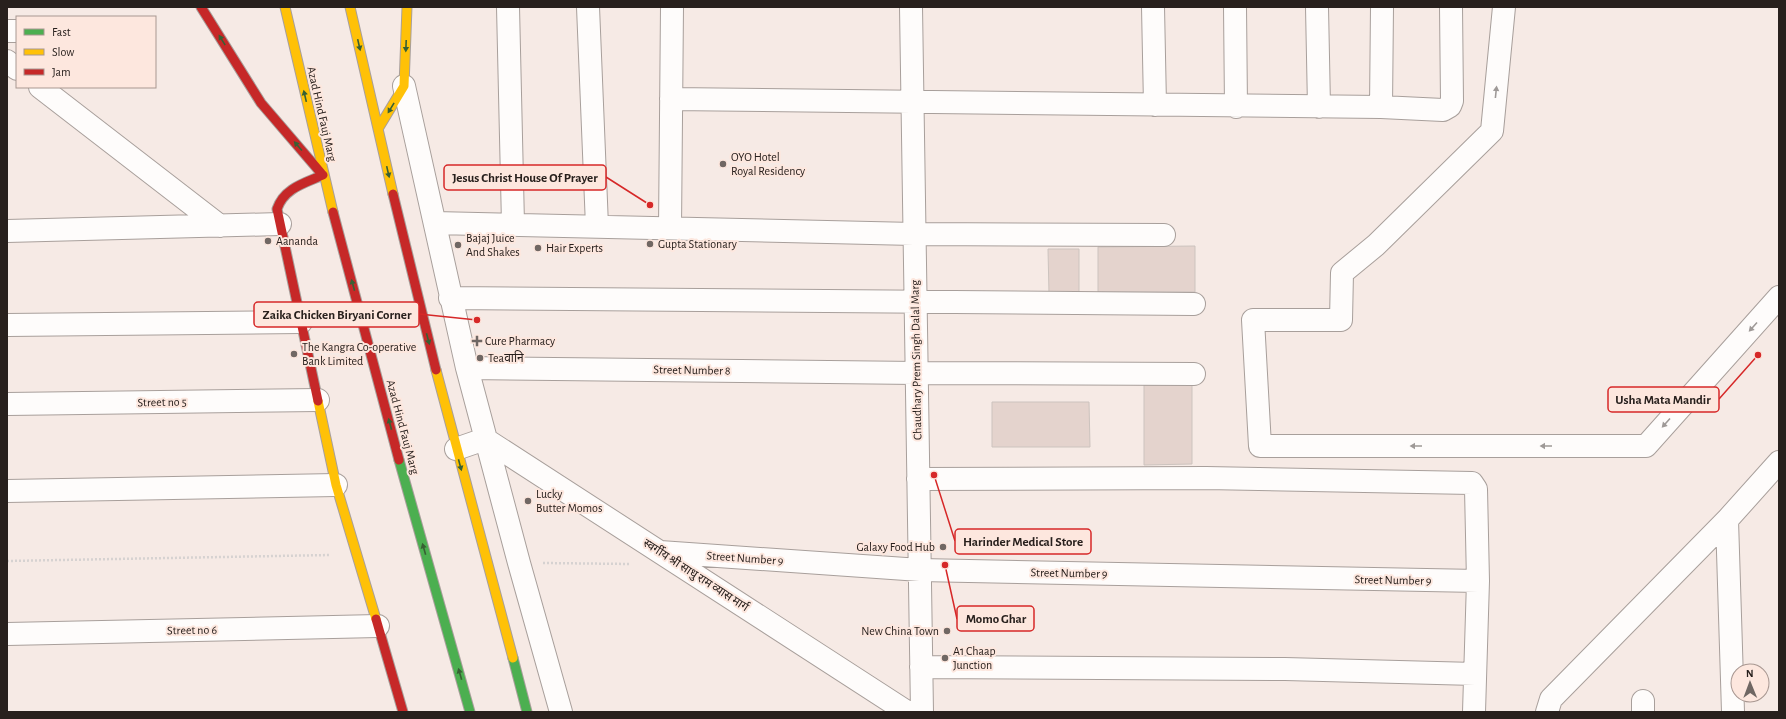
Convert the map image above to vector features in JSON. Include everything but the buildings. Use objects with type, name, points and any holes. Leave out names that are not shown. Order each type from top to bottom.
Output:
[{"type":"main road","points":[[202,7],[261,103],[323,175],[285,193],[279,200],[277,209],[336,485],[403,712]]},
{"type":"main road","name":"Azad Hind Fauj Marg","points":[[285,7],[323,175],[402,472],[470,712]]},
{"type":"main road","points":[[350,7],[422,317],[527,712]]},
{"type":"main road","points":[[378,130],[404,86],[407,7]]},
{"type":"street","points":[[508,7],[513,224]]},
{"type":"street","points":[[588,7],[597,226]]},
{"type":"street","points":[[670,228],[672,7]]},
{"type":"street","name":"Chaudhary Prem Singh Dalal Marg","points":[[911,7],[922,712]]},
{"type":"street","points":[[1153,7],[1155,105]]},
{"type":"street","points":[[1235,7],[1236,107]]},
{"type":"street","points":[[1318,7],[1319,106]]},
{"type":"street","points":[[1381,107],[1382,7]]},
{"type":"street","points":[[671,99],[1236,107],[1319,106],[1443,110],[1450,106],[1452,101],[1450,7]]},
{"type":"street","points":[[1504,7],[1492,130],[1376,245],[1342,273],[1341,320],[1253,320],[1260,446],[1646,446],[1779,297]]},
{"type":"street","points":[[7,61],[16,68]]},
{"type":"street","points":[[404,86],[450,298],[467,368],[485,439],[561,712]]},
{"type":"street","points":[[41,88],[220,226]]},
{"type":"street","points":[[434,223],[914,234],[1164,235]]},
{"type":"street","points":[[7,232],[280,224]]},
{"type":"street","points":[[450,298],[1194,304]]},
{"type":"street","points":[[7,325],[301,322]]},
{"type":"street","name":"Street Number 8","points":[[467,368],[917,373],[1194,374]]},
{"type":"street","name":"Street no 5","points":[[7,404],[318,400]]},
{"type":"street","points":[[456,448],[485,439]]},
{"type":"street","name":"स्वर्गीय श्री साधु राम व्यास मार्ग","points":[[485,439],[907,712]]},
{"type":"street","points":[[1547,712],[1551,699],[1727,520],[1779,462]]},
{"type":"street","points":[[918,479],[1206,478],[1472,483],[1476,489],[1478,582],[1474,712]]},
{"type":"street","points":[[7,491],[336,485]]},
{"type":"street","points":[[1727,520],[1733,712]]},
{"type":"street","name":"Street Number 9","points":[[660,552],[920,570],[1478,582]]},
{"type":"street","name":"Street no 6","points":[[7,634],[378,626]]},
{"type":"street","points":[[921,667],[1286,669],[1475,674]]},
{"type":"path","points":[[7,561],[357,554]]},
{"type":"path","points":[[519,563],[630,564]]},
{"type":"traffic: fast","points":[[399,460],[470,712]]},
{"type":"traffic: fast","points":[[513,658],[527,712]]},
{"type":"traffic: slow","points":[[285,7],[333,212]]},
{"type":"traffic: slow","points":[[350,7],[393,194]]},
{"type":"traffic: slow","points":[[378,129],[404,86],[407,7]]},
{"type":"traffic: slow","points":[[436,370],[513,658]]},
{"type":"traffic: slow","points":[[318,401],[336,485],[376,619]]},
{"type":"traffic: jam","points":[[201,7],[261,103],[321,173]]},
{"type":"traffic: jam","points":[[318,401],[277,209],[280,202],[290,191],[323,175]]},
{"type":"traffic: jam","points":[[393,194],[436,370]]},
{"type":"traffic: jam","points":[[333,212],[399,460]]},
{"type":"traffic: jam","points":[[376,619],[403,712]]},
{"type":"place","name":"OYO Hotel Royal Residency","points":[[723,164]]},
{"type":"place","name":"Jesus Christ House Of Prayer","points":[[650,205]]},
{"type":"place","name":"Aananda","points":[[268,241]]},
{"type":"place","name":"Gupta Stationary","points":[[650,244]]},
{"type":"place","name":"Bajaj Juice And Shakes","points":[[458,245]]},
{"type":"place","name":"Hair Experts","points":[[538,248]]},
{"type":"place","name":"Zaika Chicken Biryani Corner","points":[[477,320]]},
{"type":"place","name":"Cure Pharmacy","points":[[477,341]]},
{"type":"place","name":"The Kangra Co-operative Bank Limited","points":[[294,354]]},
{"type":"place","name":"Usha Mata Mandir","points":[[1758,355]]},
{"type":"place","name":"Teaवानि","points":[[480,358]]},
{"type":"place","name":"Harinder Medical Store","points":[[934,475]]},
{"type":"place","name":"Lucky Butter Momos","points":[[528,501]]},
{"type":"place","name":"Galaxy Food Hub","points":[[943,547]]},
{"type":"place","name":"Momo Ghar","points":[[945,565]]},
{"type":"place","name":"New China Town","points":[[947,631]]},
{"type":"place","name":"A1 Chaap Junction","points":[[945,658]]}]
